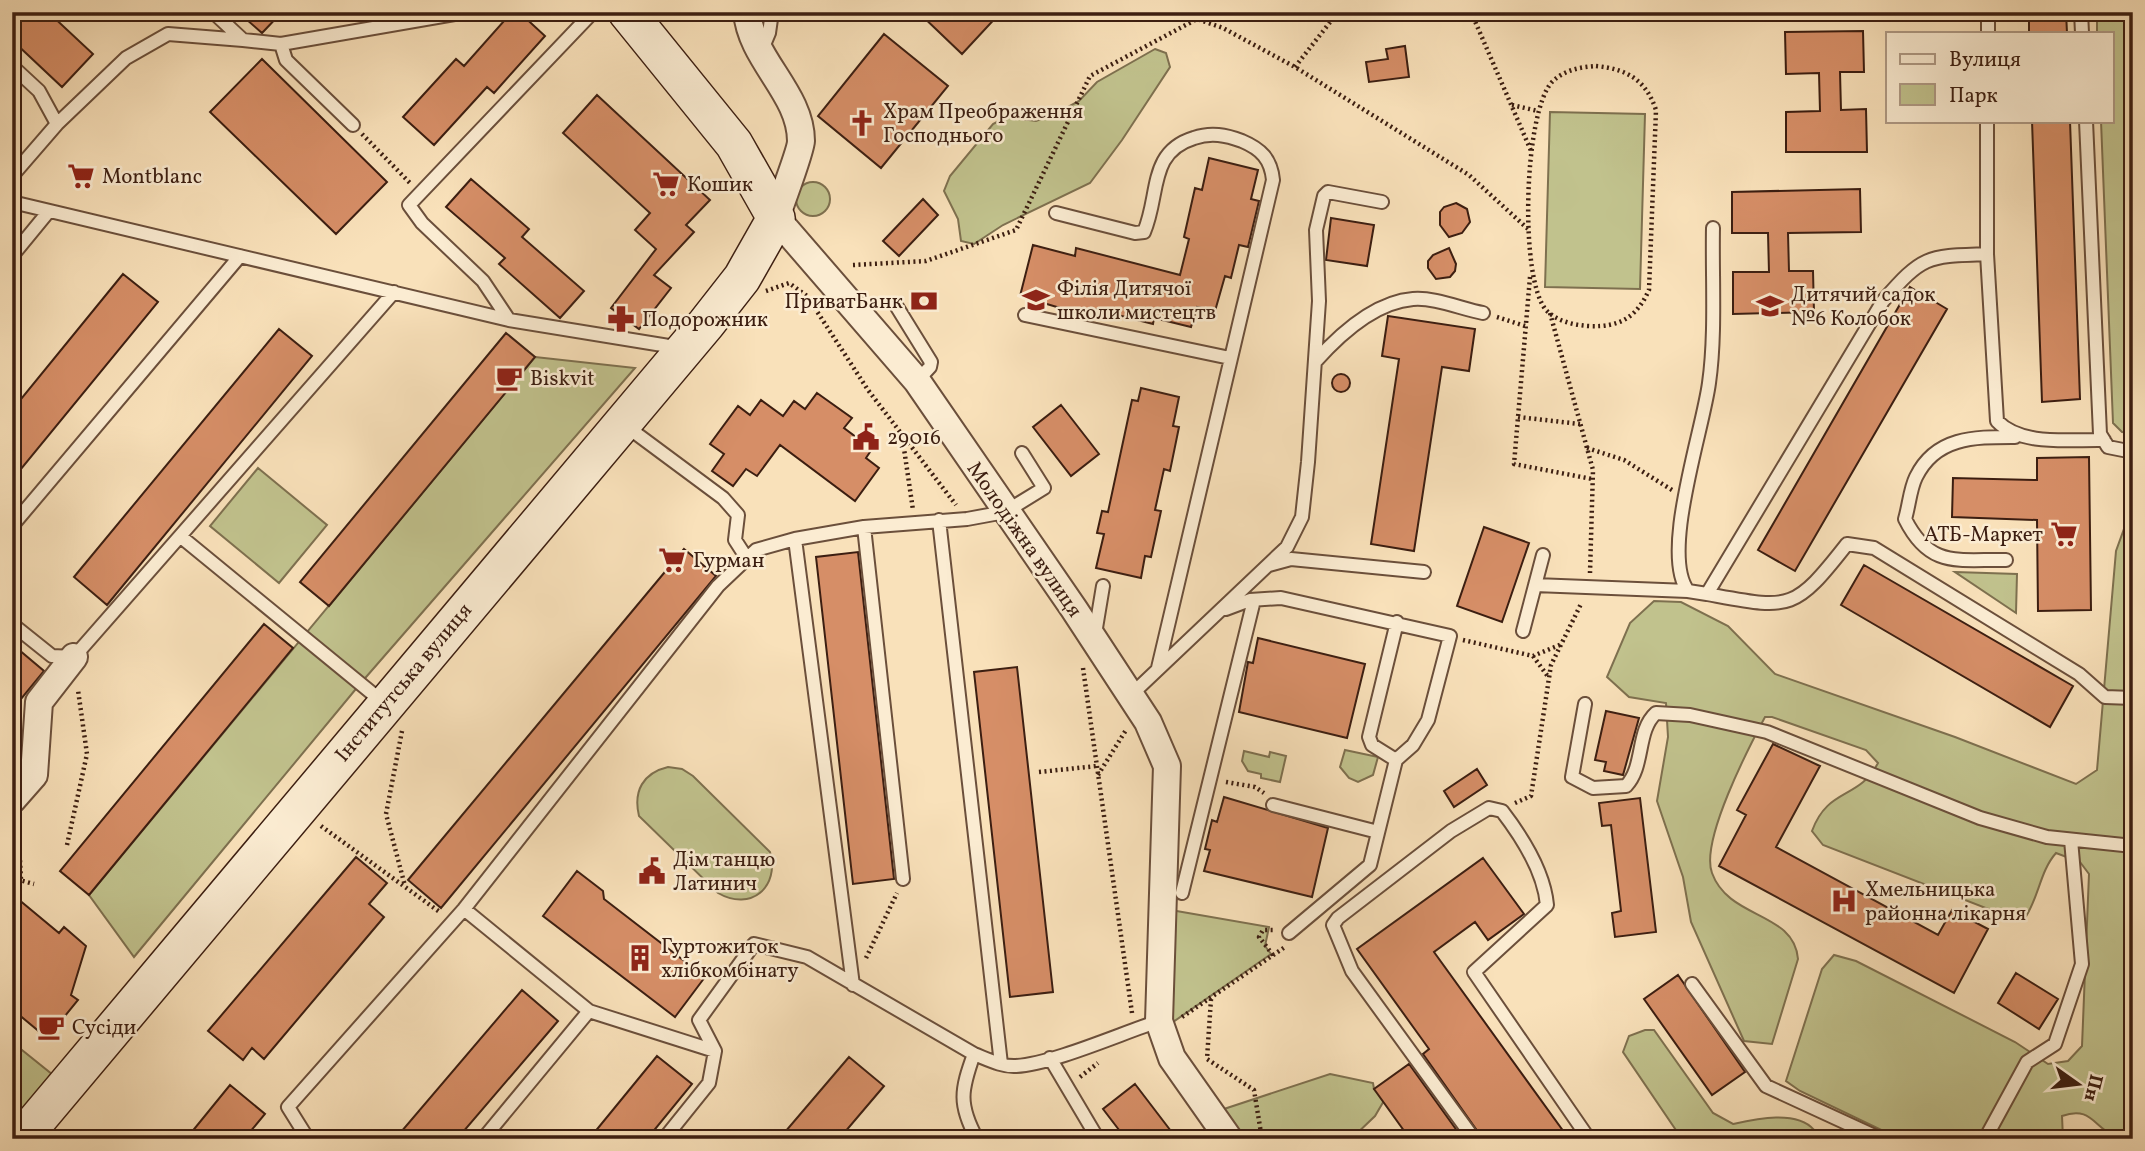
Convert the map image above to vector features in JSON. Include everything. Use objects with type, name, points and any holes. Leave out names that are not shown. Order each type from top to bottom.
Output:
[{"type":"street","name":"Молодіжна вулиця","points":[[627,12],[734,144],[776,218],[917,381],[1005,512],[1088,649],[1136,701],[1167,766],[1152,1027],[1229,1139]]},
{"type":"street","points":[[747,12],[752,40],[793,107],[802,142],[776,218]]},
{"type":"street","name":"Інститутська вулиця","points":[[21,1139],[399,718],[623,424],[742,278],[776,218]]},
{"type":"street","points":[[12,800],[34,775],[39,702],[74,657]]},
{"type":"lane","points":[[213,12],[243,40]]},
{"type":"lane","points":[[12,176],[57,124],[126,58],[168,34],[281,44],[466,12]]},
{"type":"lane","points":[[509,320],[483,281],[422,223],[409,205],[593,12]]},
{"type":"lane","points":[[760,55],[769,33],[772,12]]},
{"type":"lane","points":[[1988,12],[1988,32]]},
{"type":"lane","points":[[2081,12],[2082,32]]},
{"type":"lane","points":[[281,44],[286,60],[353,125]]},
{"type":"lane","points":[[12,66],[39,91],[57,124]]},
{"type":"lane","points":[[1987,122],[1987,254],[1997,421],[2007,431],[2026,438]]},
{"type":"lane","points":[[2086,122],[2101,434],[2108,447],[2133,452]]},
{"type":"lane","points":[[1056,213],[1135,233],[1143,232],[1162,161],[1178,143],[1203,135],[1226,135],[1256,147],[1272,164],[1273,180],[1158,668]]},
{"type":"lane","points":[[1136,701],[1158,668],[1287,547],[1302,517],[1319,301],[1316,230],[1324,196],[1328,192],[1382,202]]},
{"type":"lane","points":[[12,202],[509,320],[685,349]]},
{"type":"lane","points":[[12,256],[50,211]]},
{"type":"lane","points":[[1688,591],[1680,580],[1677,563],[1686,496],[1710,381],[1713,228]]},
{"type":"lane","points":[[1707,594],[1883,301],[1913,266],[1942,256],[1987,254]]},
{"type":"lane","points":[[12,526],[240,256]]},
{"type":"lane","points":[[12,624],[52,656],[74,657],[394,292]]},
{"type":"lane","points":[[1315,362],[1336,338],[1391,304],[1415,299],[1483,313]]},
{"type":"lane","points":[[897,307],[931,362],[930,367],[917,381]]},
{"type":"lane","points":[[1025,315],[1230,358]]},
{"type":"lane","points":[[623,424],[723,498],[738,515],[735,540],[746,556]]},
{"type":"lane","points":[[2006,560],[1941,559],[1916,540],[1905,519],[1916,477],[1936,450],[1970,436],[2104,440]]},
{"type":"lane","points":[[307,1139],[288,1107],[464,909],[718,586],[746,556],[756,550],[795,539],[864,527],[967,519],[1005,512],[1044,488],[1022,453]]},
{"type":"lane","points":[[939,520],[1001,1064]]},
{"type":"lane","points":[[864,527],[903,879]]},
{"type":"lane","points":[[180,536],[399,718]]},
{"type":"lane","points":[[795,539],[853,985]]},
{"type":"lane","points":[[1535,584],[1590,589],[1688,591],[1768,605],[1791,602],[1819,580],[1847,544],[1874,548],[2079,674],[2105,697],[2133,698]]},
{"type":"lane","points":[[1523,631],[1543,555]]},
{"type":"lane","points":[[1269,565],[1291,559],[1424,572]]},
{"type":"lane","points":[[1088,649],[1103,586]]},
{"type":"lane","points":[[1219,611],[1254,600],[1281,598],[1397,622],[1457,639],[1428,720],[1413,745],[1396,760],[1370,865],[1291,937]]},
{"type":"lane","points":[[1182,893],[1254,600]]},
{"type":"lane","points":[[1396,760],[1372,745],[1369,737],[1397,622]]},
{"type":"lane","points":[[1585,704],[1572,777],[1593,788],[1626,786],[1635,777],[1648,720],[1656,713],[1690,715],[1767,732],[1980,818],[2047,837],[2133,846]]},
{"type":"lane","points":[[1269,799],[1378,832]]},
{"type":"lane","points":[[1474,1139],[1352,971],[1333,925],[1338,918],[1413,859],[1489,808],[1502,811],[1521,837],[1546,892],[1547,905],[1474,972],[1589,1139]]},
{"type":"lane","points":[[1985,1139],[2027,1062],[2055,1044],[2082,964],[2071,840]]},
{"type":"lane","points":[[464,909],[589,1011],[715,1051]]},
{"type":"lane","points":[[664,1139],[709,1083],[715,1051],[699,1020],[754,944],[807,957],[925,1023],[974,1054],[1001,1064],[1016,1066],[1050,1058],[1152,1027]]},
{"type":"lane","points":[[1692,984],[1766,1086],[1881,1139]]},
{"type":"lane","points":[[483,1139],[589,1011]]},
{"type":"lane","points":[[974,1054],[963,1086],[963,1104],[965,1117],[977,1139]]},
{"type":"lane","points":[[1050,1058],[1098,1139]]},
{"type":"path","points":[[1295,67],[1338,12]]},
{"type":"path","points":[[1471,12],[1533,154]]},
{"type":"path","points":[[853,265],[926,261],[1016,230],[1090,76],[1196,19],[1223,28],[1295,67],[1469,175],[1528,229]]},
{"type":"path","points":[[1530,272],[1539,300],[1550,313],[1573,324],[1605,326],[1619,323],[1633,315],[1642,304],[1649,290],[1656,110],[1644,85],[1633,75],[1617,68],[1579,67],[1551,83],[1538,111],[1533,154],[1528,229],[1530,272],[1514,464],[1592,479]]},
{"type":"path","points":[[1511,105],[1538,111]]},
{"type":"path","points":[[353,125],[420,194]]},
{"type":"path","points":[[760,293],[789,283],[807,296],[868,390],[967,519]]},
{"type":"path","points":[[1483,313],[1526,326]]},
{"type":"path","points":[[1531,796],[1551,665],[1590,589],[1592,479],[1581,424],[1550,313]]},
{"type":"path","points":[[1518,417],[1581,424]]},
{"type":"path","points":[[902,434],[915,522]]},
{"type":"path","points":[[1587,448],[1624,460],[1686,496]]},
{"type":"path","points":[[1457,639],[1533,656],[1563,644]]},
{"type":"path","points":[[1088,649],[1098,775],[1152,1027],[1211,998],[1273,955],[1291,937]]},
{"type":"path","points":[[1533,656],[1549,678]]},
{"type":"path","points":[[67,845],[87,754],[74,657]]},
{"type":"path","points":[[1098,775],[1136,701]]},
{"type":"path","points":[[393,741],[399,718]]},
{"type":"path","points":[[399,718],[386,814],[405,887]]},
{"type":"path","points":[[1040,772],[1097,766]]},
{"type":"path","points":[[22,880],[18,825],[34,775]]},
{"type":"path","points":[[1210,779],[1255,787],[1269,799]]},
{"type":"path","points":[[313,836],[330,815]]},
{"type":"path","points":[[321,826],[453,922]]},
{"type":"path","points":[[12,878],[34,884]]},
{"type":"path","points":[[853,985],[903,879]]},
{"type":"path","points":[[1272,929],[1263,930],[1259,937],[1273,955]]},
{"type":"path","points":[[1211,998],[1207,1059],[1254,1090],[1262,1139]]},
{"type":"green space","points":[[2097,12],[2133,12],[2133,433],[2122,432],[2113,423],[2101,122],[2114,122],[2114,32],[2097,32]]},
{"type":"green space","points":[[1155,49],[1166,53],[1170,67],[1090,183],[1003,225],[974,244],[961,241],[958,219],[944,191],[950,176],[993,124],[1006,117],[1036,121],[1057,113],[1079,101],[1097,82]]},
{"type":"green space","points":[[1550,112],[1645,114],[1640,289],[1545,287]]},
{"type":"green space","points":[[813,182],[825,187],[830,199],[825,211],[813,216],[801,211],[796,199],[801,187]]},
{"type":"green space","points":[[535,357],[635,368],[360,684],[134,957],[89,895]]},
{"type":"green space","points":[[258,468],[327,525],[279,583],[210,526]]},
{"type":"green space","points":[[2133,504],[2133,1139],[2110,1134],[2090,1118],[2074,1113],[2062,1116],[2063,1139],[1900,1139],[1800,1091],[1786,1081],[1822,969],[1834,955],[1856,961],[2015,1042],[2048,1064],[2068,1061],[2082,1046],[2089,874],[2080,862],[2056,853],[2046,868],[2034,902],[2025,918],[2014,919],[1823,845],[1812,831],[1819,817],[1826,807],[1862,783],[1878,763],[1866,750],[1772,717],[1765,717],[1719,817],[1710,858],[1712,873],[1720,888],[1732,900],[1785,932],[1794,943],[1798,959],[1772,1044],[1744,1041],[1691,922],[1683,877],[1657,801],[1668,737],[1666,703],[1629,697],[1607,677],[1630,623],[1654,601],[1681,602],[1728,626],[1775,674],[1955,737],[2076,784],[2097,770],[2116,551]]},
{"type":"green space","points":[[1955,572],[2017,574],[2016,613]]},
{"type":"green space","points":[[1345,750],[1378,757],[1373,775],[1358,782],[1349,778],[1340,767]]},
{"type":"green space","points":[[1244,751],[1269,757],[1270,752],[1286,756],[1280,782],[1261,778],[1261,774],[1248,771],[1242,761]]},
{"type":"green space","points":[[668,767],[682,769],[693,776],[770,852],[771,876],[760,893],[741,900],[718,893],[639,816],[637,799],[642,784],[652,774]]},
{"type":"green space","points":[[1165,909],[1269,927],[1265,946],[1271,954],[1163,1029]]},
{"type":"green space","points":[[1645,1030],[1654,1030],[1713,1113],[1733,1124],[1776,1118],[1797,1120],[1814,1130],[1813,1139],[1682,1139],[1623,1052],[1629,1036]]},
{"type":"green space","points":[[12,1042],[53,1075],[12,1124]]},
{"type":"green space","points":[[1330,1074],[1373,1083],[1374,1089],[1385,1099],[1375,1116],[1351,1139],[1231,1139],[1224,1109]]},
{"type":"building","points":[[12,12],[48,12],[93,54],[62,87],[12,40]]},
{"type":"building","points":[[238,12],[282,12],[262,33]]},
{"type":"building","points":[[512,12],[519,12],[545,36],[494,93],[487,87],[434,145],[403,117],[456,59],[464,66]]},
{"type":"building","points":[[918,12],[1001,12],[962,54]]},
{"type":"building","points":[[2029,12],[2066,12],[2067,32],[2029,32]]},
{"type":"building","points":[[1863,31],[1864,72],[1840,72],[1841,110],[1866,109],[1867,152],[1786,152],[1786,112],[1820,111],[1819,73],[1786,74],[1785,32]]},
{"type":"building","points":[[884,34],[948,86],[881,168],[818,116]]},
{"type":"building","points":[[1405,46],[1409,77],[1369,82],[1366,62],[1388,59],[1386,49]]},
{"type":"building","points":[[262,59],[387,182],[336,234],[210,112]]},
{"type":"building","points":[[597,95],[710,200],[686,225],[694,232],[654,275],[671,288],[639,329],[611,308],[656,249],[635,230],[650,213],[563,133]]},
{"type":"building","points":[[2032,122],[2070,122],[2080,399],[2042,402]]},
{"type":"building","points":[[1209,158],[1258,170],[1251,199],[1259,201],[1248,247],[1239,245],[1231,278],[1225,276],[1215,311],[1197,307],[1191,327],[1154,318],[1153,324],[1090,308],[1087,316],[1020,296],[1033,245],[1075,256],[1076,248],[1180,275],[1189,239],[1184,237],[1195,188],[1202,190]]},
{"type":"building","points":[[471,179],[529,229],[522,237],[584,291],[560,318],[499,264],[505,258],[446,207]]},
{"type":"building","points":[[1860,189],[1861,232],[1788,233],[1789,271],[1813,271],[1814,312],[1733,314],[1733,272],[1769,272],[1768,233],[1732,233],[1732,192]]},
{"type":"building","points":[[923,199],[938,215],[899,256],[883,241]]},
{"type":"building","points":[[1456,203],[1467,209],[1470,222],[1462,233],[1449,237],[1440,225],[1440,212],[1444,207]]},
{"type":"building","points":[[1331,218],[1374,225],[1367,266],[1326,260]]},
{"type":"building","points":[[1449,248],[1456,264],[1455,271],[1450,277],[1436,279],[1428,268],[1428,261],[1433,255]]},
{"type":"building","points":[[123,274],[158,302],[12,480],[12,410]]},
{"type":"building","points":[[1910,287],[1947,309],[1795,571],[1758,550]]},
{"type":"building","points":[[1388,316],[1475,329],[1469,371],[1442,367],[1414,551],[1371,544],[1399,359],[1382,356]]},
{"type":"building","points":[[279,329],[312,356],[107,605],[74,577]]},
{"type":"building","points":[[506,333],[535,357],[329,606],[300,582]]},
{"type":"building","points":[[1337,374],[1345,374],[1350,383],[1348,390],[1337,392],[1332,387],[1332,379]]},
{"type":"building","points":[[1141,388],[1179,397],[1173,426],[1179,427],[1170,471],[1164,469],[1155,510],[1161,511],[1151,557],[1145,556],[1141,578],[1096,568],[1104,534],[1097,533],[1102,511],[1108,512],[1132,400],[1138,401]]},
{"type":"building","points":[[817,393],[852,418],[844,428],[872,449],[866,458],[879,468],[855,501],[780,445],[757,476],[746,469],[733,486],[712,471],[724,454],[710,444],[738,406],[750,415],[761,400],[783,416],[794,401],[805,409]]},
{"type":"building","points":[[1061,405],[1099,454],[1071,476],[1033,427]]},
{"type":"building","points":[[2089,457],[2091,610],[2038,611],[2037,520],[1952,517],[1953,478],[2037,480],[2037,458]]},
{"type":"building","points":[[1484,527],[1529,543],[1502,622],[1457,606]]},
{"type":"building","points":[[684,549],[716,576],[441,908],[408,880]]},
{"type":"building","points":[[858,552],[894,879],[853,884],[816,557]]},
{"type":"building","points":[[1864,565],[2073,686],[2050,727],[1841,605]]},
{"type":"building","points":[[264,624],[293,648],[89,895],[60,871]]},
{"type":"building","points":[[1258,638],[1365,664],[1347,738],[1239,712],[1248,662],[1253,663]]},
{"type":"building","points":[[12,644],[44,671],[12,710]]},
{"type":"building","points":[[1017,667],[1053,992],[1010,997],[974,672]]},
{"type":"building","points":[[1606,711],[1639,718],[1623,775],[1604,771],[1606,762],[1595,760]]},
{"type":"building","points":[[1773,744],[1820,766],[1776,847],[1938,935],[1952,910],[1988,929],[1954,993],[1719,866],[1746,815],[1737,810]]},
{"type":"building","points":[[1477,769],[1487,785],[1454,807],[1444,791]]},
{"type":"building","points":[[1224,797],[1328,828],[1312,897],[1204,871],[1210,850],[1205,849],[1212,820],[1217,822]]},
{"type":"building","points":[[1640,798],[1656,932],[1615,937],[1612,913],[1621,911],[1611,825],[1602,826],[1599,803]]},
{"type":"building","points":[[356,857],[387,883],[369,904],[384,917],[264,1059],[252,1048],[243,1060],[208,1031]]},
{"type":"building","points":[[1483,858],[1524,914],[1488,940],[1475,922],[1434,952],[1569,1139],[1483,1139],[1423,1054],[1429,1049],[1357,949]]},
{"type":"building","name":"Гуртожиток хлібкомбінату","points":[[577,871],[603,891],[604,899],[705,977],[675,1017],[543,916]]},
{"type":"building","points":[[12,894],[59,933],[64,927],[86,946],[71,995],[78,1000],[47,1038],[12,1009]]},
{"type":"building","points":[[2016,973],[2058,999],[2039,1029],[1998,1003]]},
{"type":"building","points":[[1678,975],[1745,1072],[1712,1095],[1644,999]]},
{"type":"building","points":[[522,990],[558,1021],[457,1139],[395,1139]]},
{"type":"building","points":[[657,1056],[692,1084],[647,1139],[589,1139]]},
{"type":"building","points":[[849,1057],[884,1086],[839,1139],[779,1139]]},
{"type":"building","points":[[1409,1064],[1463,1139],[1410,1139],[1374,1089]]},
{"type":"building","points":[[1135,1084],[1177,1139],[1126,1139],[1103,1109]]},
{"type":"building","points":[[230,1085],[265,1114],[244,1139],[186,1139]]},
{"type":"place","name":"Храм Преображення Господнього","points":[[862,123]]},
{"type":"place","name":"Montblanc","points":[[81,176]]},
{"type":"place","name":"Кошик","points":[[666,184]]},
{"type":"place","name":"Філія Дитячої школи мистецтв","points":[[1036,300]]},
{"type":"place","name":"ПриватБанк","points":[[924,301]]},
{"type":"place","name":"Дитячий садок №6 Колобок","points":[[1770,306]]},
{"type":"place","name":"Подорожник","points":[[621,319]]},
{"type":"place","name":"Biskvit","points":[[509,378]]},
{"type":"place","name":"29016","points":[[866,437]]},
{"type":"place","name":"АТБ-Маркет","points":[[2064,534]]},
{"type":"place","name":"Гурман","points":[[672,560]]},
{"type":"place","name":"Дім танцю Латинич","points":[[652,871]]},
{"type":"place","name":"Хмельницька районна лікарня","points":[[1844,901]]},
{"type":"place","name":"Гуртожиток хлібкомбінату","points":[[640,958]]},
{"type":"place","name":"Сусіди","points":[[51,1027]]}]
